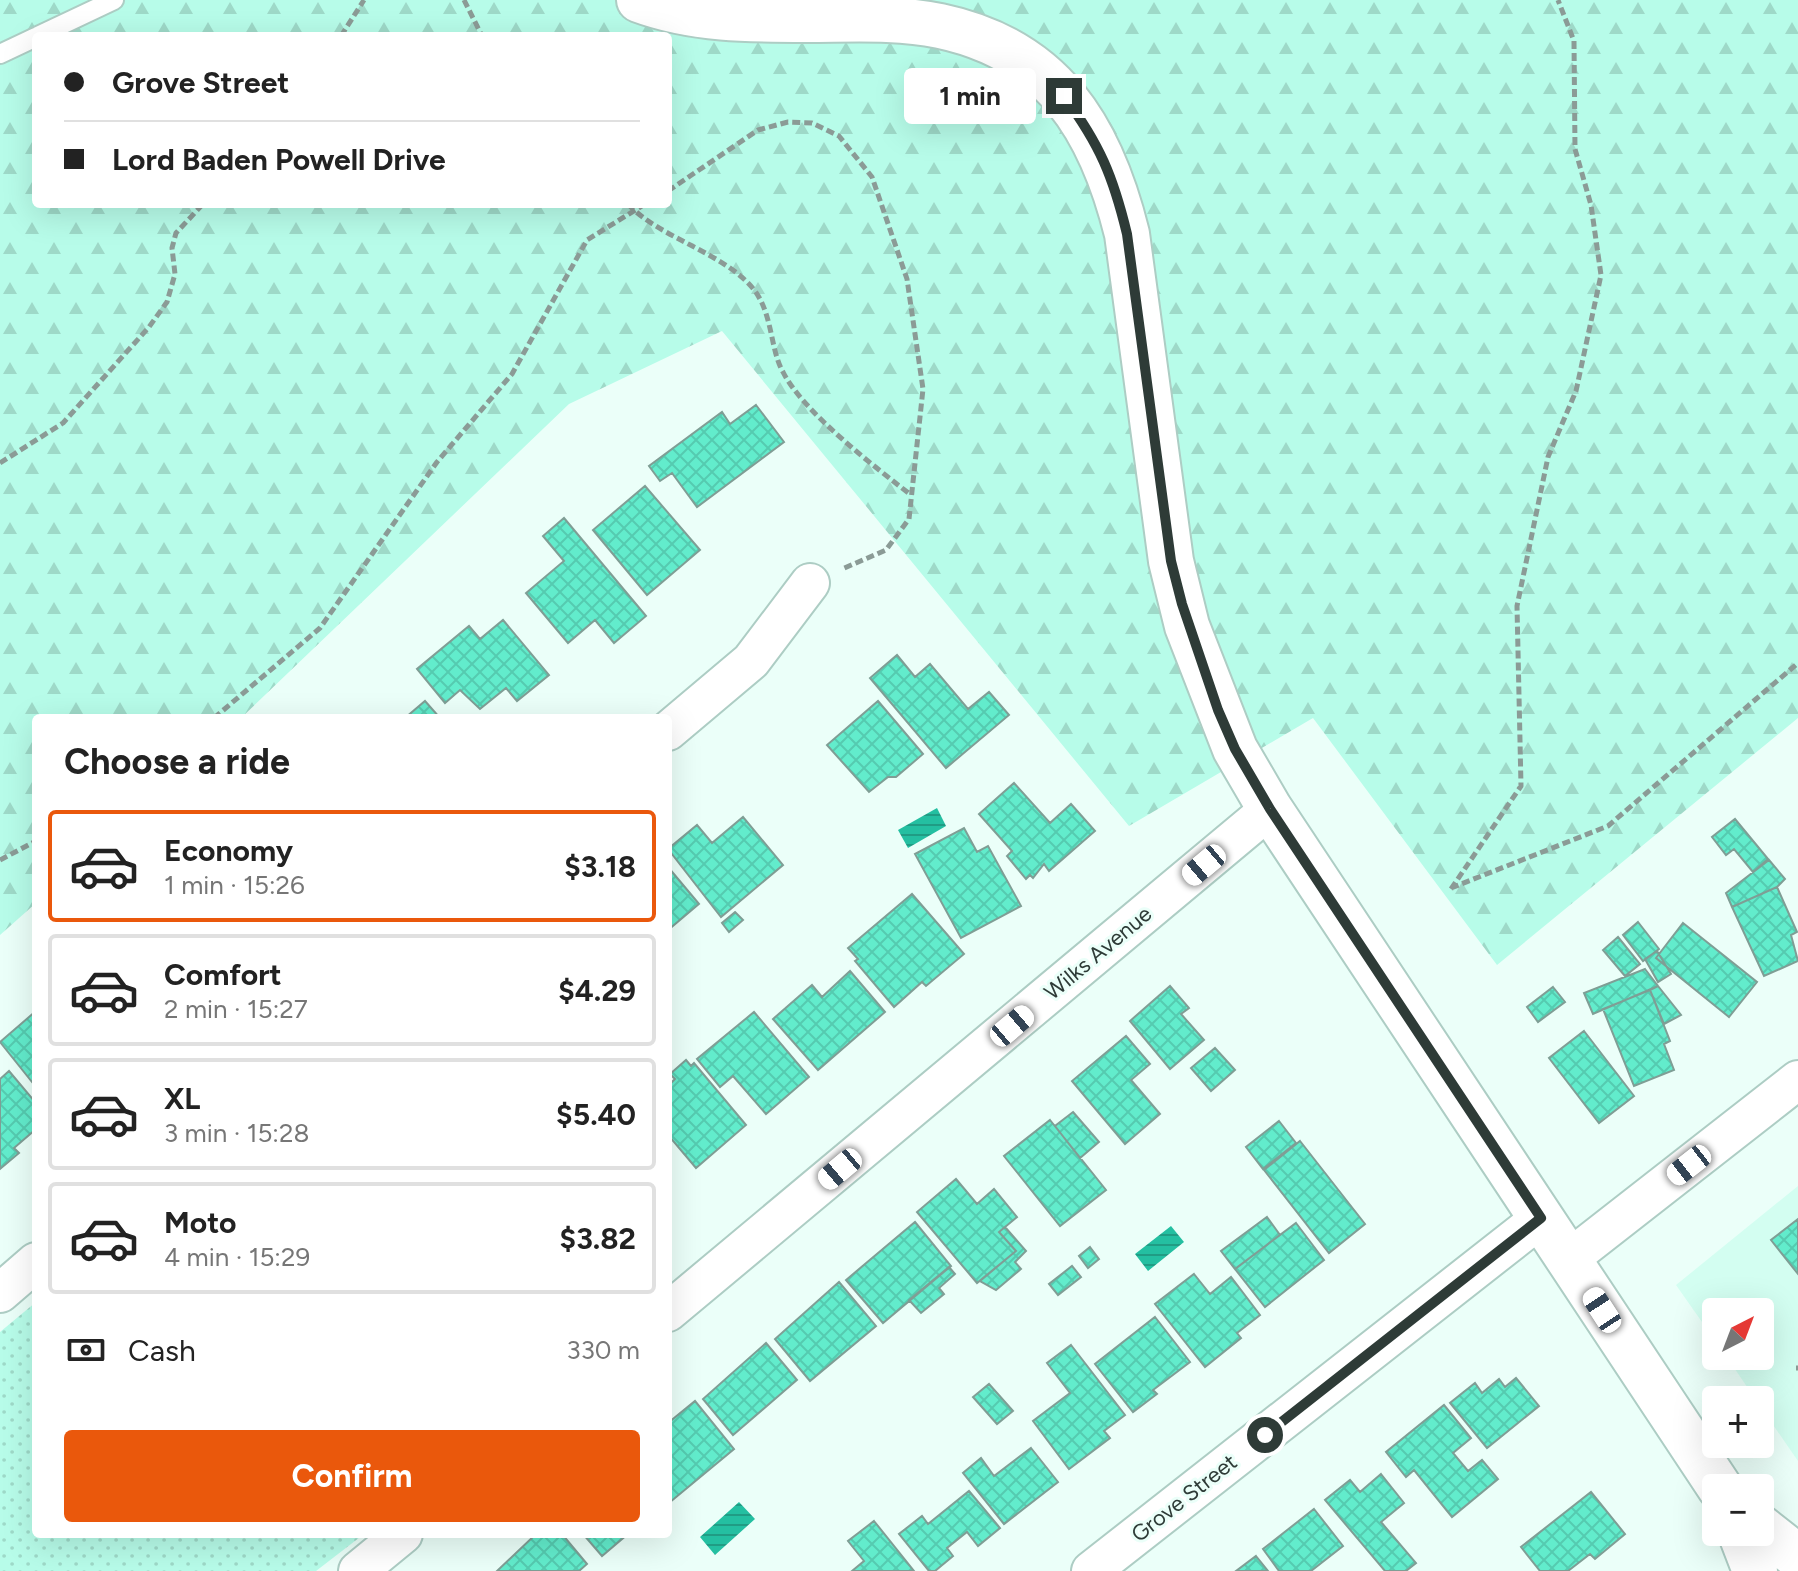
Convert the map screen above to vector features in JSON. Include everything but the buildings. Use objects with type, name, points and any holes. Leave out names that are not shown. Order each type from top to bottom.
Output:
[{"type":"street","points":[[639,0],[674,13],[747,20],[893,21],[939,26],[984,39],[1028,63],[1064,96],[1096,140],[1116,187],[1127,234],[1171,561],[1187,626],[1235,749],[1270,809],[1711,1474]]},
{"type":"street","points":[[672,728],[751,661],[810,583]]},
{"type":"street","name":"Wilks Avenue","points":[[672,1309],[1270,809]]},
{"type":"street","points":[[1569,1259],[1798,1080]]},
{"type":"street","name":"Grove Street","points":[[1091,1571],[1541,1218]]},
{"type":"street","points":[[0,1293],[32,1265]]},
{"type":"street","points":[[358,1571],[398,1538]]},
{"type":"street","points":[[1774,1538],[1798,1557]]},
{"type":"street","points":[[1745,1546],[1755,1571]]},
{"type":"street","points":[[1758,1546],[1775,1571]]},
{"type":"lane","points":[[46,32],[114,0]]},
{"type":"lane","points":[[0,54],[32,38]]},
{"type":"path","points":[[344,32],[364,0]]},
{"type":"path","points":[[464,0],[480,32]]},
{"type":"path","points":[[1558,0],[1574,41],[1575,149],[1591,205],[1601,275],[1576,391],[1548,457],[1517,606],[1521,786],[1451,889],[1608,826],[1798,663]]},
{"type":"path","points":[[672,188],[758,130],[788,122],[812,123],[839,136],[872,177],[907,279],[923,389],[909,519],[886,550],[810,583]]},
{"type":"path","points":[[0,463],[63,423],[149,327],[167,302],[175,274],[172,248],[176,233],[199,208]]},
{"type":"path","points":[[219,714],[320,628],[437,462],[512,374],[587,240],[638,208]]},
{"type":"path","points":[[634,210],[729,269],[755,291],[776,340],[782,371],[792,387],[872,465],[912,496]]},
{"type":"path","points":[[0,860],[32,843]]},
{"type":"shaded area","points":[[937,808],[946,826],[908,848],[898,830]]},
{"type":"shaded area","points":[[1798,1186],[1798,1461],[1774,1426],[1774,1386],[1746,1386],[1736,1370],[1774,1370],[1774,1298],[1702,1298],[1702,1322],[1676,1285]]},
{"type":"shaded area","points":[[1171,1226],[1184,1242],[1148,1271],[1135,1254]]},
{"type":"shaded area","points":[[739,1502],[755,1519],[715,1555],[700,1537]]},
{"type":"green space","points":[[0,0],[1798,0],[1798,718],[1497,965],[1313,718],[1129,826],[722,331],[569,404],[245,714],[32,714],[32,907],[0,935]]},
{"type":"green space","points":[[32,1305],[32,1538],[359,1538],[316,1571],[0,1571],[0,1332]]},
{"type":"route","points":[[1064,96],[1096,140],[1116,187],[1127,234],[1171,561],[1187,626],[1209,690],[1235,749],[1270,809],[1541,1218],[1265,1435]]}]
